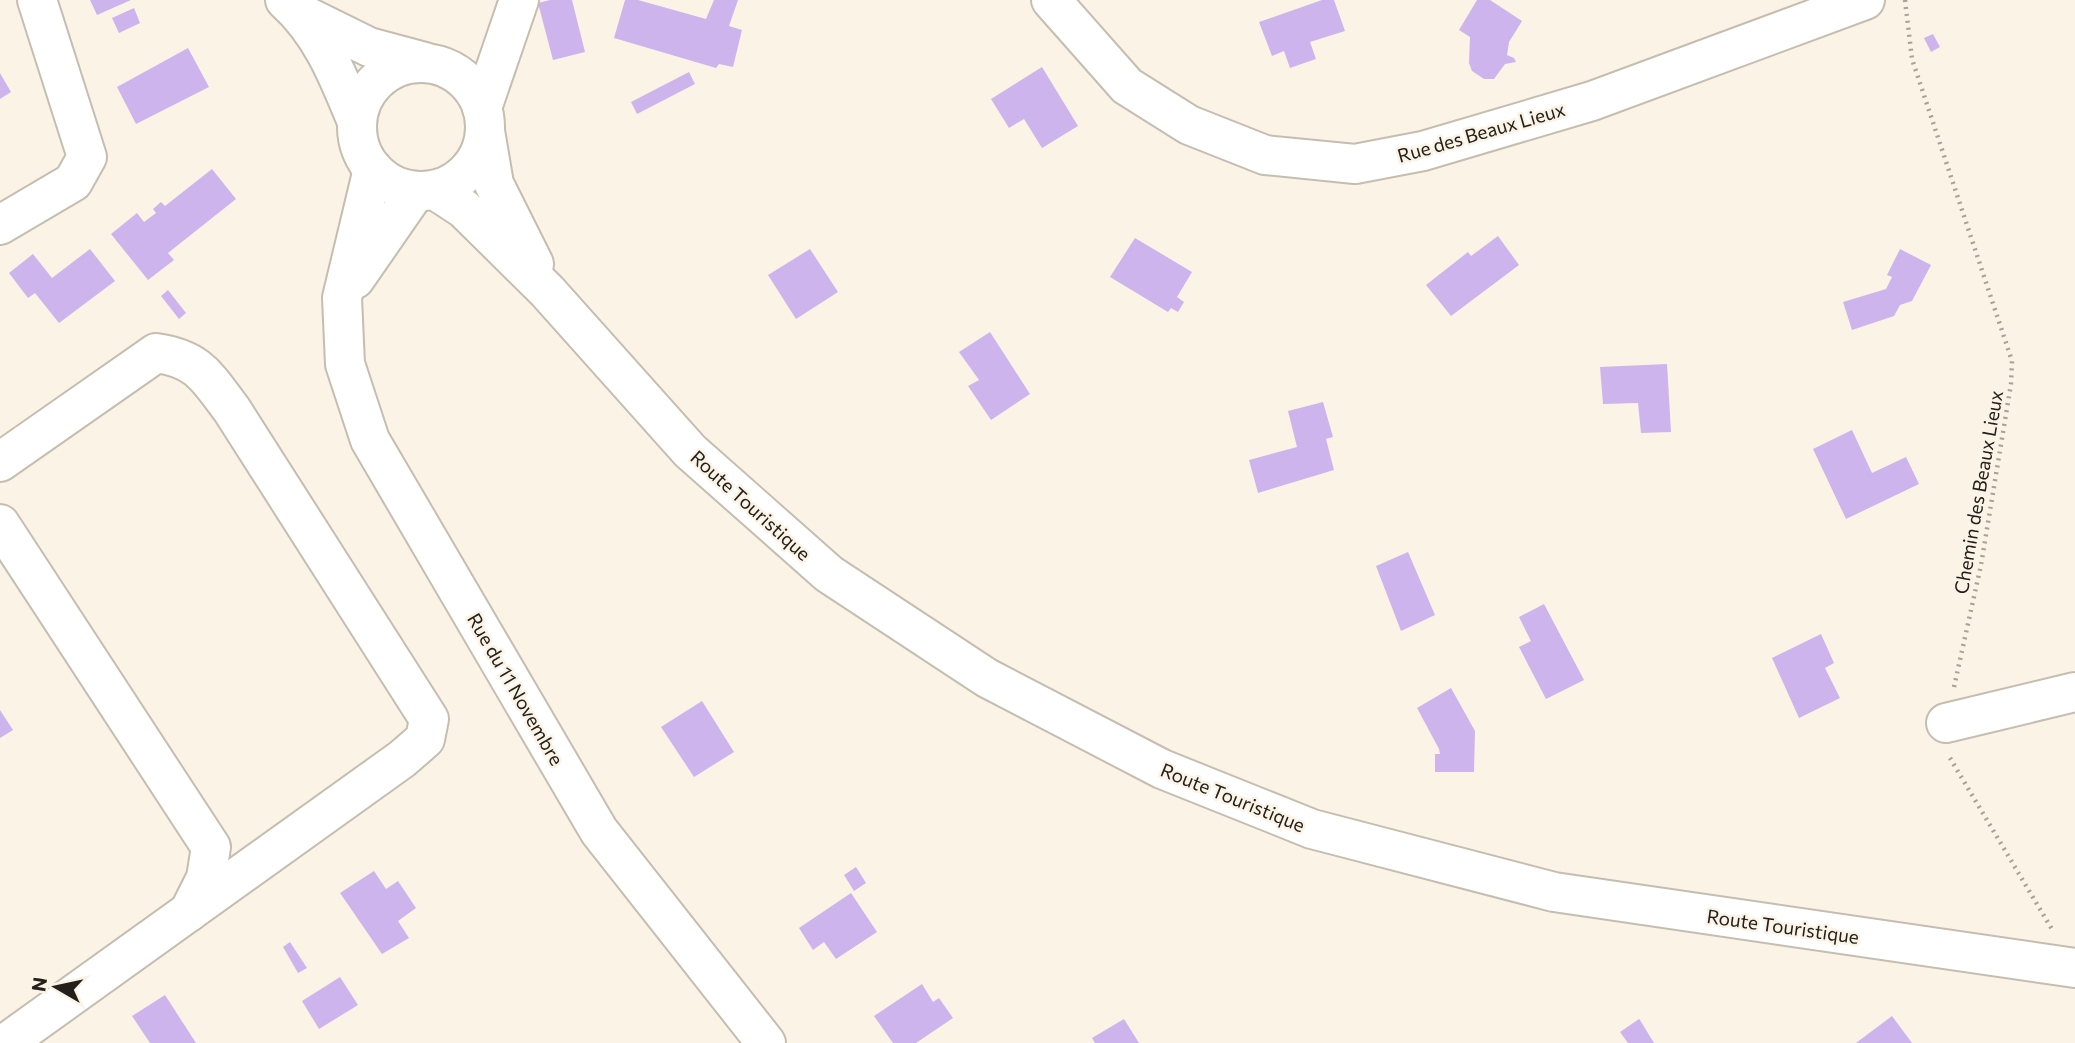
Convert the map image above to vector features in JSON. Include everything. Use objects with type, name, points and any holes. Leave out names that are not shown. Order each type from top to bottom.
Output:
[{"type":"street","points":[[0,225],[73,182],[87,157],[37,0]]},
{"type":"street","name":"Rue des Beaux Lieux","points":[[1051,0],[1127,86],[1189,125],[1265,155],[1355,164],[1423,151],[1592,101],[1865,0]]},
{"type":"street","points":[[293,7],[369,47],[434,64],[457,74],[469,85],[483,119]]},
{"type":"street","points":[[293,7],[330,57],[357,122]]},
{"type":"street","points":[[514,10],[483,119],[480,152],[469,169],[453,182],[425,190],[385,180],[373,169],[358,139],[357,122],[361,103],[372,86],[387,72],[405,64],[434,64],[514,10]]},
{"type":"street","name":"Route Touristique","points":[[483,119],[494,184],[547,291]]},
{"type":"street","name":"Rue du 11 Novembre","points":[[373,169],[342,298],[345,364],[370,440],[599,831],[766,1043]]},
{"type":"street","points":[[342,298],[425,190]]},
{"type":"street","name":"Route Touristique","points":[[425,190],[464,209],[547,291],[690,451],[829,574],[987,678],[1162,769],[1312,829],[1554,892],[2075,968]]},
{"type":"street","points":[[0,462],[156,353],[178,356],[201,368],[232,410],[429,719],[425,739],[402,760],[6,1043]]},
{"type":"street","points":[[0,524],[211,847],[206,878],[189,912]]},
{"type":"street","points":[[1946,723],[2075,692]]},
{"type":"path","name":"Chemin des Beaux Lieux","points":[[1905,0],[1913,59],[2012,361],[2011,384],[1981,565],[1946,723],[1949,756],[2054,933]]},
{"type":"building","points":[[90,0],[131,0],[97,15]]},
{"type":"building","points":[[572,0],[585,52],[553,60],[538,3]]},
{"type":"building","points":[[625,0],[638,0],[706,19],[714,0],[738,0],[729,26],[742,30],[733,67],[719,64],[716,68],[614,38]]},
{"type":"building","points":[[1322,0],[1334,0],[1345,31],[1310,42],[1316,59],[1290,68],[1284,51],[1272,56],[1259,22]]},
{"type":"building","points":[[1477,0],[1490,0],[1522,21],[1509,42],[1507,55],[1516,62],[1505,64],[1494,79],[1484,79],[1472,71],[1469,63],[1470,37],[1459,30]]},
{"type":"building","points":[[134,8],[140,23],[119,33],[112,18]]},
{"type":"building","points":[[1933,34],[1940,47],[1931,52],[1924,38]]},
{"type":"building","points":[[188,48],[209,87],[136,124],[117,87]]},
{"type":"building","points":[[1042,67],[1078,126],[1042,148],[1024,119],[1009,128],[991,99]]},
{"type":"building","points":[[689,72],[695,84],[637,114],[631,102]]},
{"type":"building","points":[[0,73],[11,92],[0,99]]},
{"type":"building","points":[[212,169],[236,199],[168,253],[174,260],[148,280],[111,234],[137,213],[144,222],[156,213],[153,209],[161,202],[165,206]]},
{"type":"building","points":[[1498,236],[1519,265],[1451,316],[1426,285],[1468,252],[1471,256]]},
{"type":"building","points":[[1135,238],[1192,272],[1177,297],[1184,302],[1178,312],[1171,308],[1168,312],[1110,277]]},
{"type":"building","points":[[90,249],[115,281],[59,323],[35,293],[28,298],[9,273],[33,254],[52,278]]},
{"type":"building","points":[[810,249],[838,292],[796,319],[768,275]]},
{"type":"building","points":[[1900,249],[1931,265],[1912,301],[1900,305],[1894,316],[1852,330],[1843,302],[1886,289],[1892,277],[1887,275]]},
{"type":"building","points":[[168,290],[186,313],[179,319],[161,296]]},
{"type":"building","points":[[990,332],[1030,394],[991,420],[968,386],[979,380],[959,352]]},
{"type":"building","points":[[1667,364],[1671,432],[1641,433],[1638,403],[1603,404],[1600,367]]},
{"type":"building","points":[[1323,402],[1333,437],[1326,439],[1334,470],[1258,493],[1249,460],[1297,447],[1288,411]]},
{"type":"building","points":[[1852,430],[1872,473],[1906,457],[1919,484],[1846,519],[1813,449]]},
{"type":"building","points":[[1408,552],[1435,615],[1401,631],[1376,566]]},
{"type":"building","points":[[1544,604],[1584,680],[1546,699],[1519,647],[1531,641],[1519,617]]},
{"type":"building","points":[[1821,634],[1834,663],[1825,668],[1840,698],[1799,718],[1772,658]]},
{"type":"building","points":[[1451,688],[1475,731],[1474,772],[1435,772],[1435,754],[1440,754],[1439,749],[1417,708]]},
{"type":"building","points":[[702,701],[734,752],[694,777],[661,727]]},
{"type":"building","points":[[0,710],[13,730],[0,738]]},
{"type":"building","points":[[856,867],[866,883],[854,891],[844,875]]},
{"type":"building","points":[[374,871],[386,889],[398,881],[416,908],[398,921],[409,938],[382,954],[340,893]]},
{"type":"building","points":[[851,893],[877,932],[836,959],[824,942],[813,950],[799,928]]},
{"type":"building","points":[[290,942],[307,968],[298,973],[283,947]]},
{"type":"building","points":[[340,977],[358,1005],[319,1029],[302,1001]]},
{"type":"building","points":[[922,984],[933,1002],[939,998],[953,1018],[916,1043],[893,1043],[874,1016]]},
{"type":"building","points":[[165,995],[196,1043],[150,1043],[132,1016]]},
{"type":"building","points":[[1892,1016],[1912,1043],[1856,1043]]},
{"type":"building","points":[[1124,1019],[1139,1043],[1095,1043],[1092,1038]]},
{"type":"building","points":[[1639,1019],[1654,1043],[1628,1043],[1620,1032]]}]
